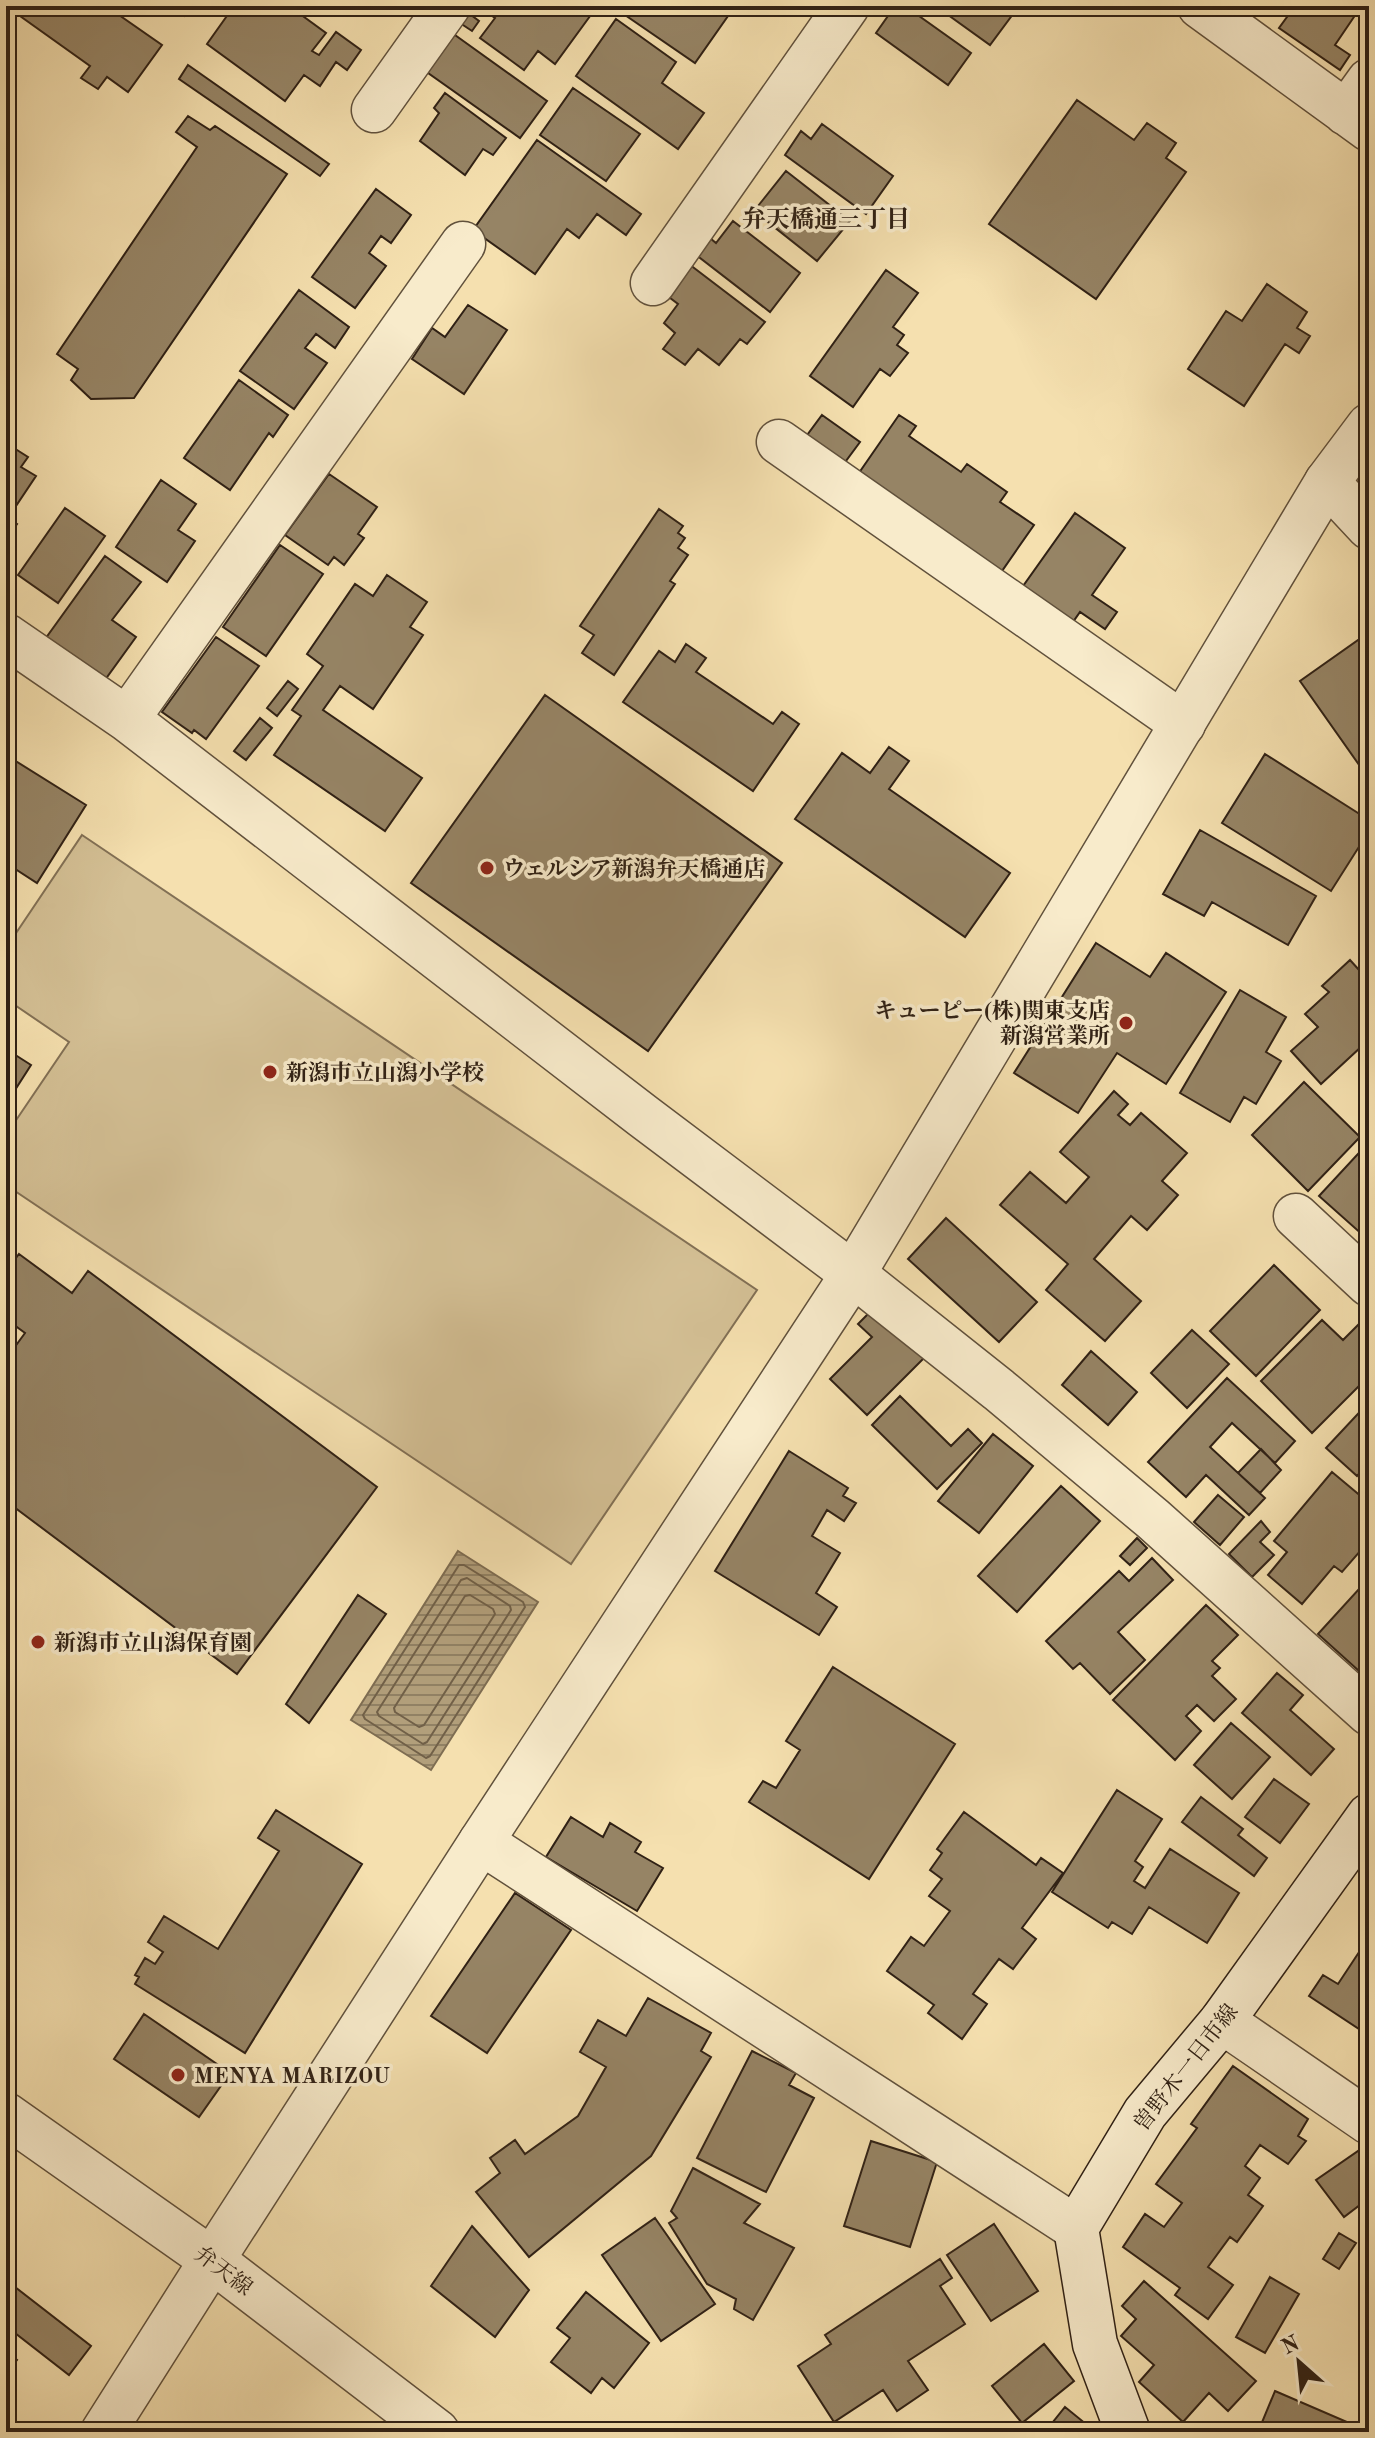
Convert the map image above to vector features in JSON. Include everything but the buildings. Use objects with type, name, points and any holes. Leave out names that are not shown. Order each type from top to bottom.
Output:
[{"type":"street","points":[[374,110],[448,6]]},
{"type":"street","points":[[653,283],[847,6]]},
{"type":"street","points":[[1200,6],[1361,108]]},
{"type":"street","points":[[127,719],[463,244]]},
{"type":"street","points":[[103,2432],[481,1842],[853,1274],[1327,482],[1369,426]]},
{"type":"street","points":[[779,442],[1183,724]]},
{"type":"street","points":[[1327,482],[1369,527]]},
{"type":"street","points":[[6,636],[127,719],[853,1274],[999,1390],[1153,1519],[1369,1713]]},
{"type":"street","points":[[1296,1216],[1369,1284]]},
{"type":"street","name":"曽野木一日市線","points":[[1076,2228],[1145,2113],[1222,2021],[1369,1816]]},
{"type":"street","points":[[481,1842],[1076,2228],[1095,2344],[1128,2432]]},
{"type":"street","points":[[1222,2021],[1369,2122]]},
{"type":"street","name":"弁天線","points":[[6,2115],[212,2260],[437,2432]]},
{"type":"shaded area","points":[[82,835],[757,1290],[571,1564],[6,1185],[6,1135],[69,1042],[6,999],[6,948]]},
{"type":"water","points":[[458,1551],[538,1602],[431,1770],[351,1720]]},
{"type":"place","name":"ウェルシア新潟弁天橋通店","points":[[487,868]]},
{"type":"place","name":"キューピー(株)関東支店 新潟営業所","points":[[1126,1023]]},
{"type":"place","name":"新潟市立山潟小学校","points":[[270,1072]]},
{"type":"place","name":"新潟市立山潟保育園","points":[[38,1642]]},
{"type":"place","name":"MENYA MARIZOU","points":[[178,2075]]},
{"type":"district","name":"弁天橋通三丁目","points":[[826,219]]}]
